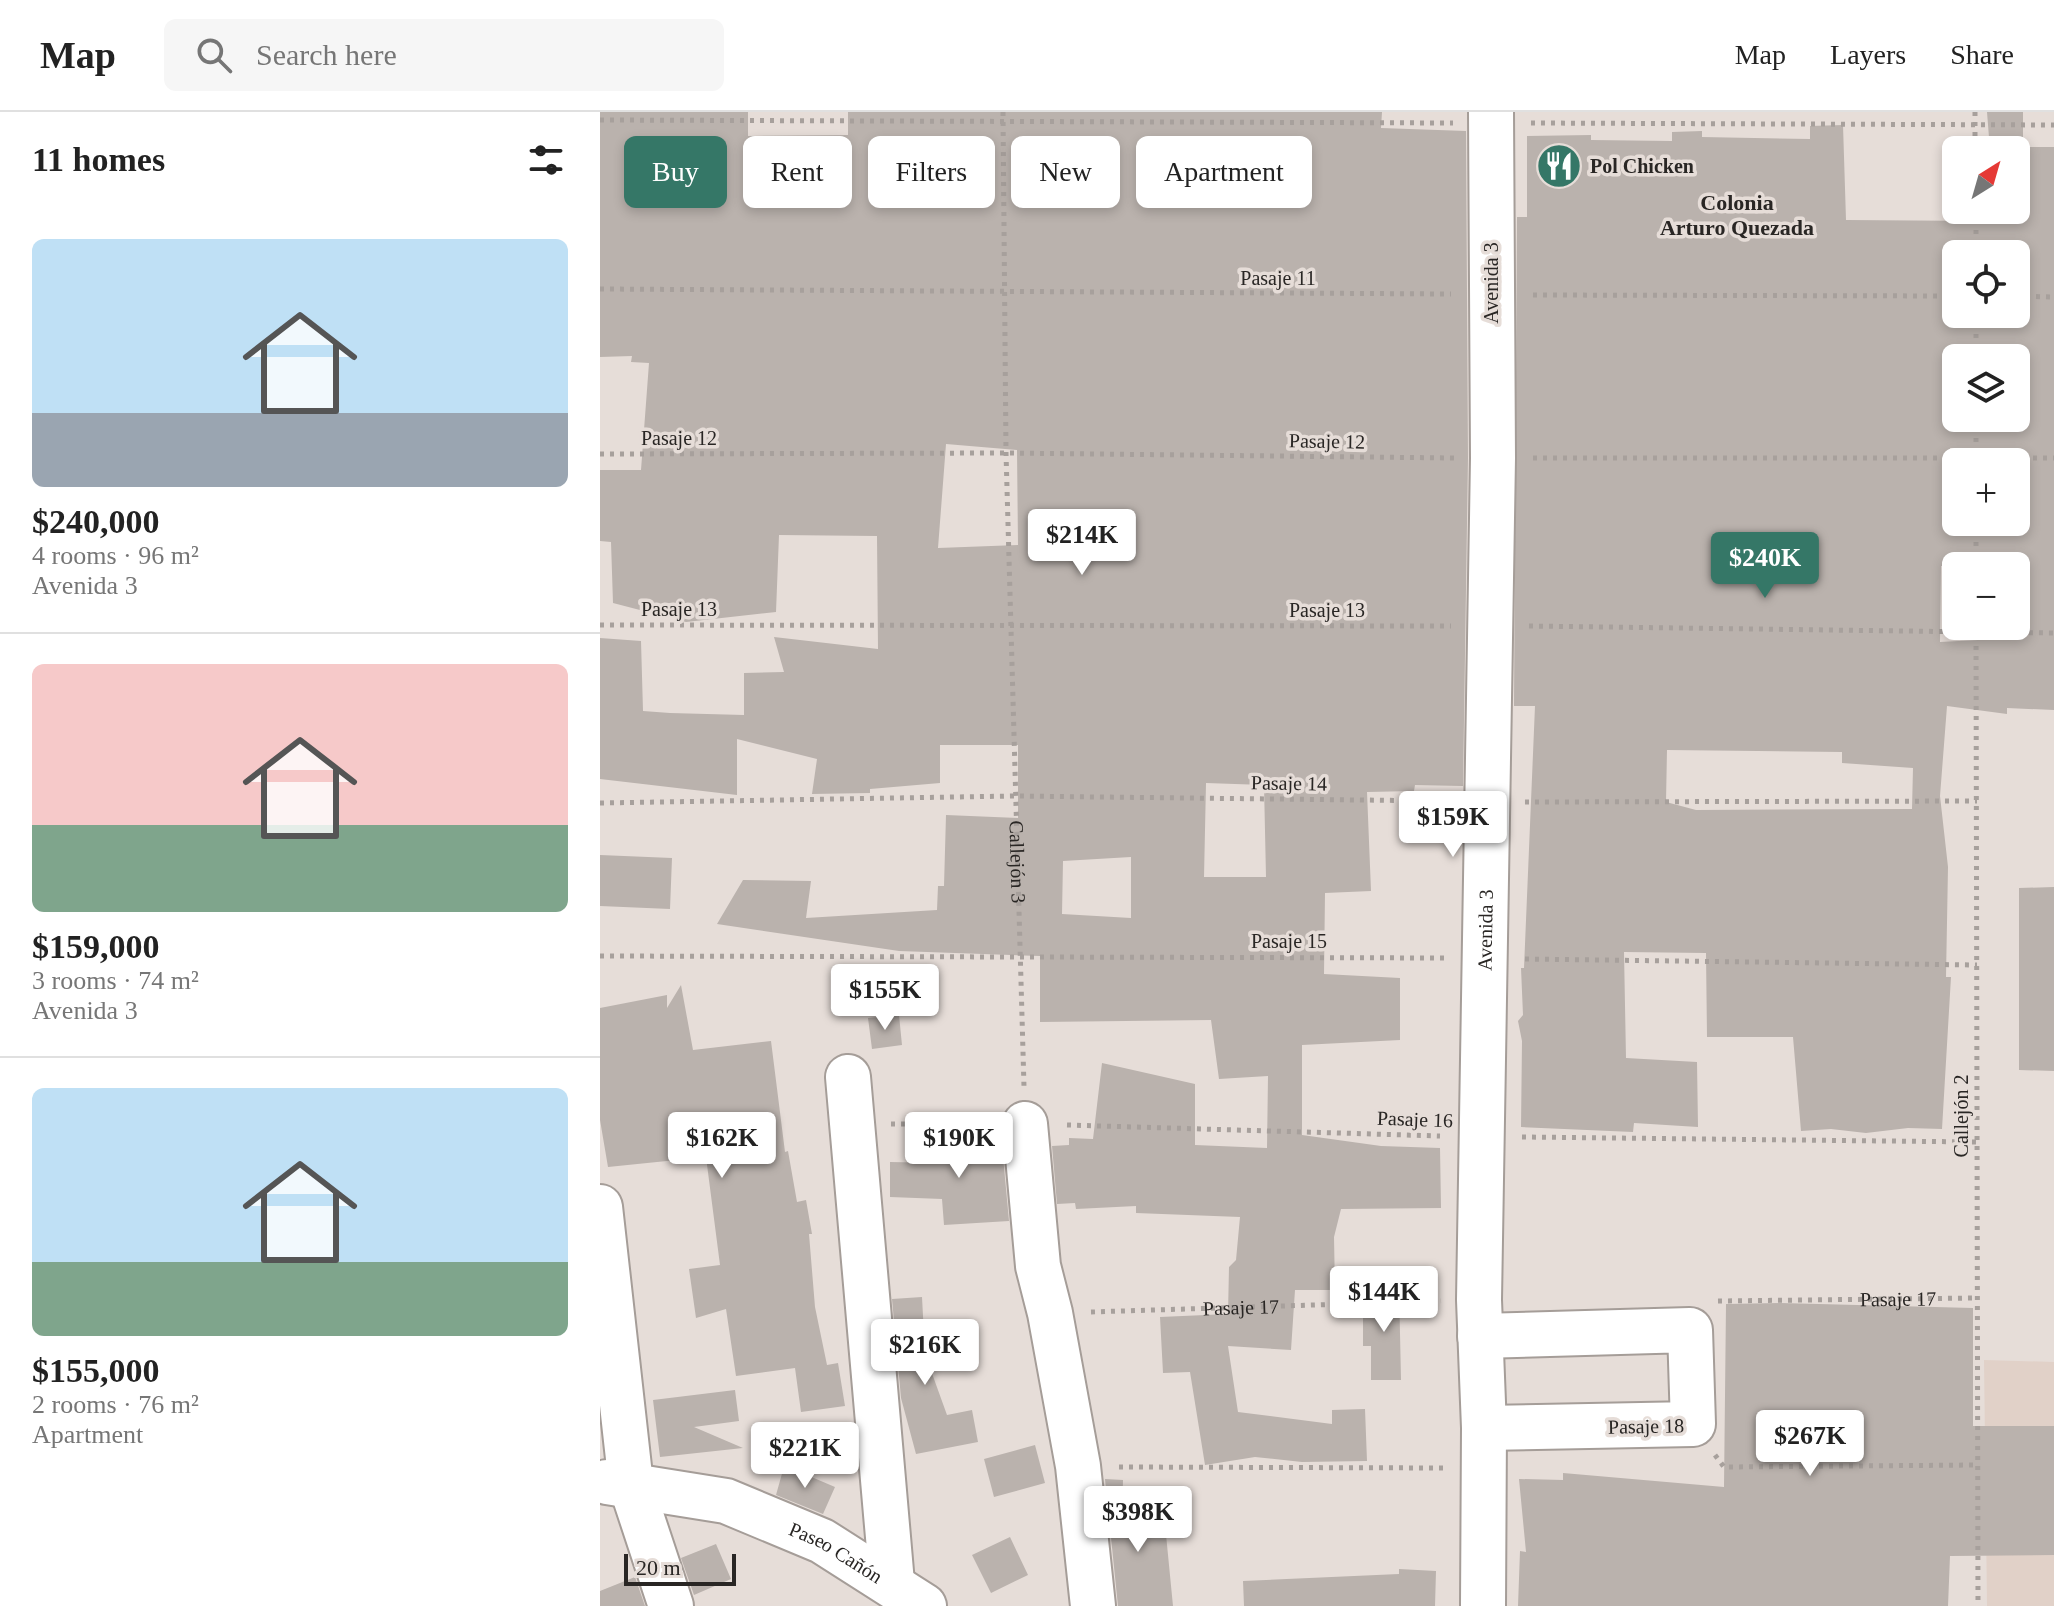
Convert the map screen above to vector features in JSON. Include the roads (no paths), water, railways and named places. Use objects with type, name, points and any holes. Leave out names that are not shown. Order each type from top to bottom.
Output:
[{"type":"street","name":"Avenida 3","points":[[1483,1606],[1481,1137],[1493,458],[1490,118]]},
{"type":"street","points":[[848,1077],[908,1595]]},
{"type":"street","points":[[1025,1124],[1038,1266],[1050,1313],[1078,1466],[1093,1606]]},
{"type":"street","points":[[600,1207],[616,1483],[671,1606]]},
{"type":"street","name":"Pasaje 18","points":[[1480,1318],[1690,1330],[1693,1424],[1484,1448]]},
{"type":"street","name":"Paseo Cañón","points":[[616,1483],[726,1501],[822,1541],[908,1595]]},
{"type":"place","name":"Pol Chicken","points":[[1559,166]]},
{"type":"district","name":"Colonia Arturo Quezada","points":[[1737,214]]}]
